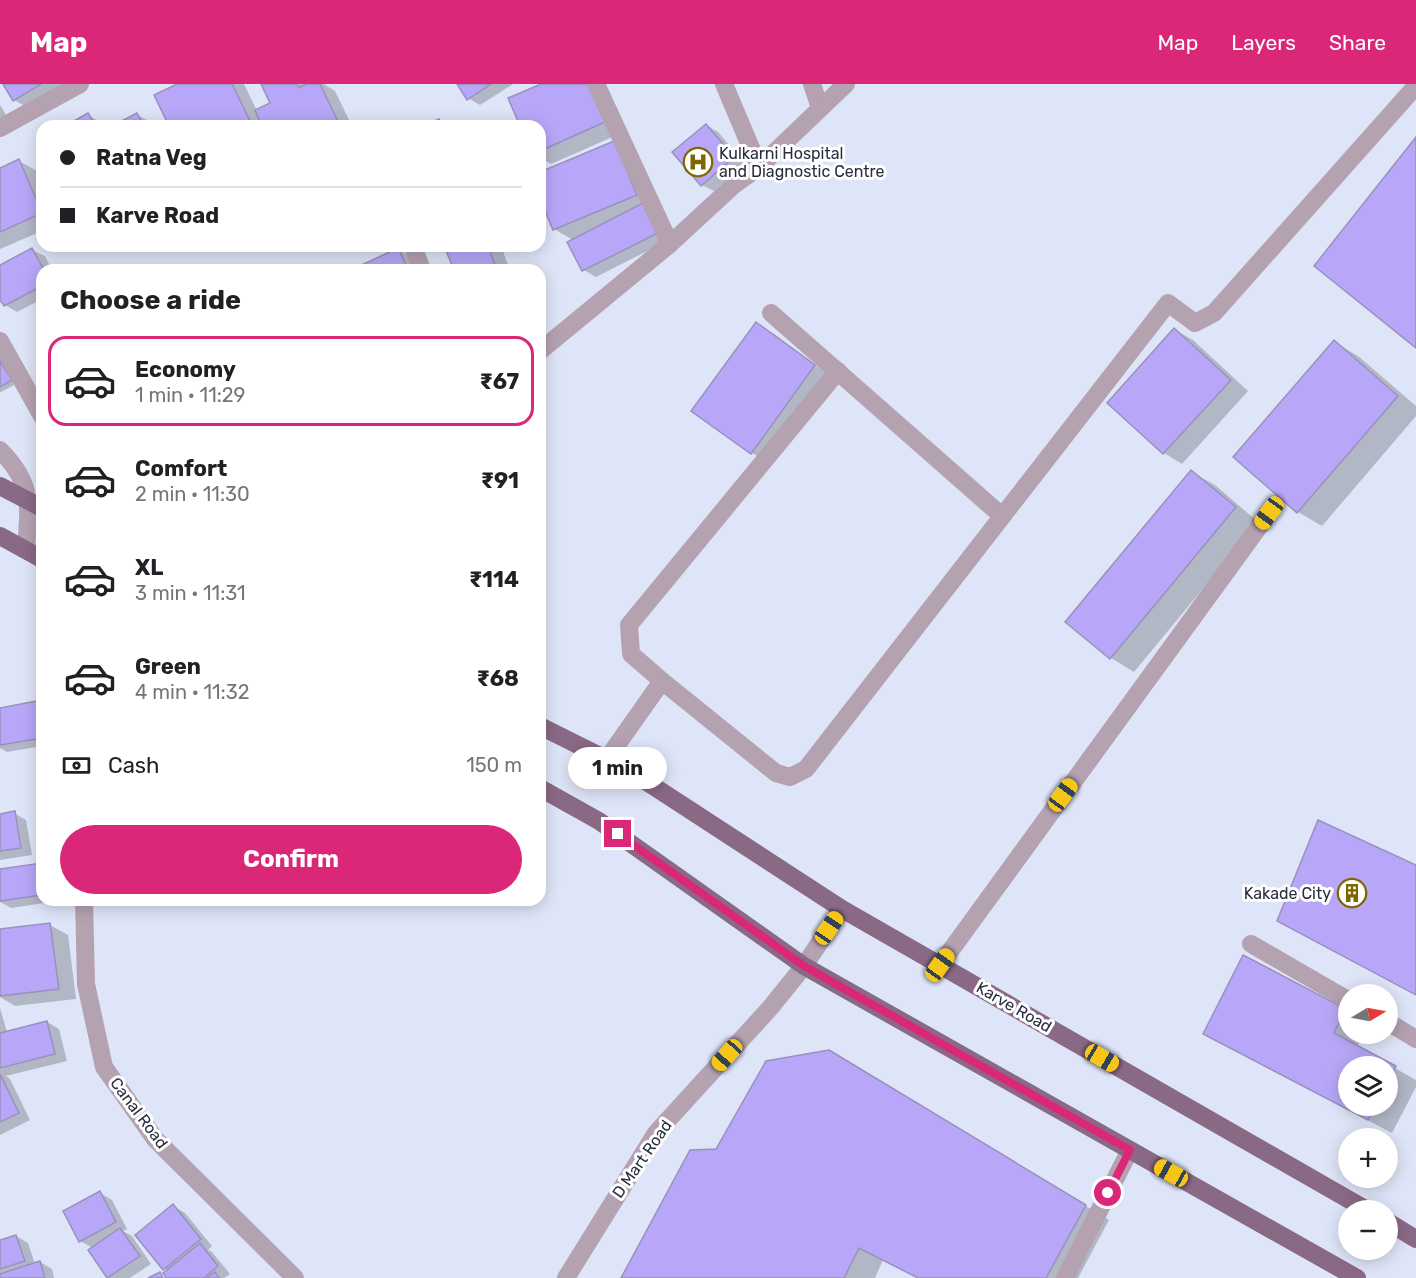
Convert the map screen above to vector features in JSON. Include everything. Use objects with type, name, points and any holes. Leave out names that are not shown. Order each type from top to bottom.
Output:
[{"type":"main road","points":[[0,486],[36,505]]},
{"type":"main road","points":[[0,536],[36,555]]},
{"type":"main road","name":"Karve Road","points":[[546,729],[630,771],[842,909],[1350,1200]]},
{"type":"main road","points":[[546,791],[599,821],[804,966],[1357,1278]]},
{"type":"main road","points":[[1398,1228],[1416,1239]]},
{"type":"street","points":[[0,128],[80,84]]},
{"type":"street","points":[[596,84],[670,244]]},
{"type":"street","points":[[724,84],[759,167]]},
{"type":"street","points":[[812,84],[820,108]]},
{"type":"street","points":[[546,346],[670,244],[734,185],[759,167],[846,84]]},
{"type":"street","points":[[838,371],[628,625],[631,654],[776,773],[790,777],[806,769],[1168,303],[1195,323],[1214,314],[1416,86]]},
{"type":"street","points":[[771,313],[1002,516]]},
{"type":"street","points":[[0,341],[36,405]]},
{"type":"street","points":[[0,450],[17,470],[36,505],[26,549]]},
{"type":"street","points":[[940,965],[1269,513]]},
{"type":"street","points":[[607,759],[662,681]]},
{"type":"street","name":"Canal Road","points":[[84,906],[86,984],[104,1067],[155,1139],[295,1278]]},
{"type":"street","name":"D Mart Road","points":[[566,1278],[656,1133],[770,1008],[804,966],[842,909]]},
{"type":"street","points":[[1251,944],[1338,994]]},
{"type":"street","points":[[1398,1028],[1416,1039]]},
{"type":"street","points":[[1065,1278],[1130,1150]]},
{"type":"building","points":[[3,84],[41,84],[13,101]]},
{"type":"building","points":[[177,84],[232,84],[250,120],[166,120],[154,95]]},
{"type":"building","points":[[261,84],[297,84],[299,88],[306,84],[320,84],[337,120],[259,120],[255,110],[270,103]]},
{"type":"building","points":[[457,84],[491,84],[467,100]]},
{"type":"building","points":[[541,84],[591,84],[607,121],[546,148],[546,120],[517,120],[508,98]]},
{"type":"building","points":[[88,113],[92,120],[76,120]]},
{"type":"building","points":[[137,113],[141,120],[124,120]]},
{"type":"building","points":[[706,124],[734,157],[701,186],[672,152]]},
{"type":"building","points":[[1416,137],[1416,348],[1314,266]]},
{"type":"building","points":[[614,141],[637,195],[553,230],[546,213],[546,169]]},
{"type":"building","points":[[19,159],[36,199],[36,216],[0,232],[0,168]]},
{"type":"building","points":[[643,203],[658,233],[582,271],[567,242]]},
{"type":"building","points":[[32,248],[41,264],[36,264],[36,289],[4,306],[0,300],[0,265]]},
{"type":"building","points":[[389,252],[400,252],[406,264],[364,264]]},
{"type":"building","points":[[446,252],[490,252],[495,264],[452,264]]},
{"type":"building","points":[[756,322],[815,365],[751,454],[691,411]]},
{"type":"building","points":[[1174,328],[1231,380],[1163,454],[1107,403]]},
{"type":"building","points":[[1334,340],[1398,396],[1297,513],[1233,457]]},
{"type":"building","points":[[0,361],[12,380],[0,387]]},
{"type":"building","points":[[1191,470],[1236,507],[1110,659],[1065,622]]},
{"type":"building","points":[[36,701],[36,739],[0,745],[0,708]]},
{"type":"building","points":[[15,811],[21,848],[0,851],[0,814]]},
{"type":"building","name":"Kakade City","points":[[1318,820],[1416,865],[1416,995],[1398,984],[1277,921]]},
{"type":"building","points":[[36,864],[36,896],[0,901],[0,869]]},
{"type":"building","points":[[50,923],[59,989],[0,996],[0,929]]},
{"type":"building","points":[[1243,955],[1338,1005],[1338,1025],[1334,1033],[1338,1035],[1338,1044],[1355,1044],[1377,1056],[1338,1056],[1338,1104],[1203,1034]]},
{"type":"building","points":[[47,1021],[55,1054],[0,1068],[0,1033]]},
{"type":"building","points":[[829,1050],[1086,1205],[1046,1278],[918,1278],[859,1248],[844,1278],[621,1278],[690,1150],[716,1149],[766,1061]]},
{"type":"building","points":[[0,1074],[19,1113],[0,1122]]},
{"type":"building","points":[[100,1191],[116,1222],[79,1242],[63,1211]]},
{"type":"building","points":[[173,1204],[201,1239],[163,1270],[135,1235]]},
{"type":"building","points":[[120,1228],[140,1256],[107,1278],[88,1250]]},
{"type":"building","points":[[16,1235],[25,1261],[0,1269],[0,1240]]},
{"type":"building","points":[[200,1243],[218,1266],[204,1278],[166,1278],[163,1273]]},
{"type":"building","points":[[40,1261],[45,1278],[0,1278],[0,1274]]},
{"type":"building","points":[[160,1272],[163,1278],[148,1278]]},
{"type":"building","points":[[215,1272],[219,1278],[207,1278]]},
{"type":"place","name":"Kulkarni Hospital and Diagnostic Centre","points":[[698,162]]},
{"type":"place","name":"Kakade City","points":[[1352,893]]},
{"type":"route","points":[[618,834],[804,966],[1130,1150],[1108,1193]]}]
